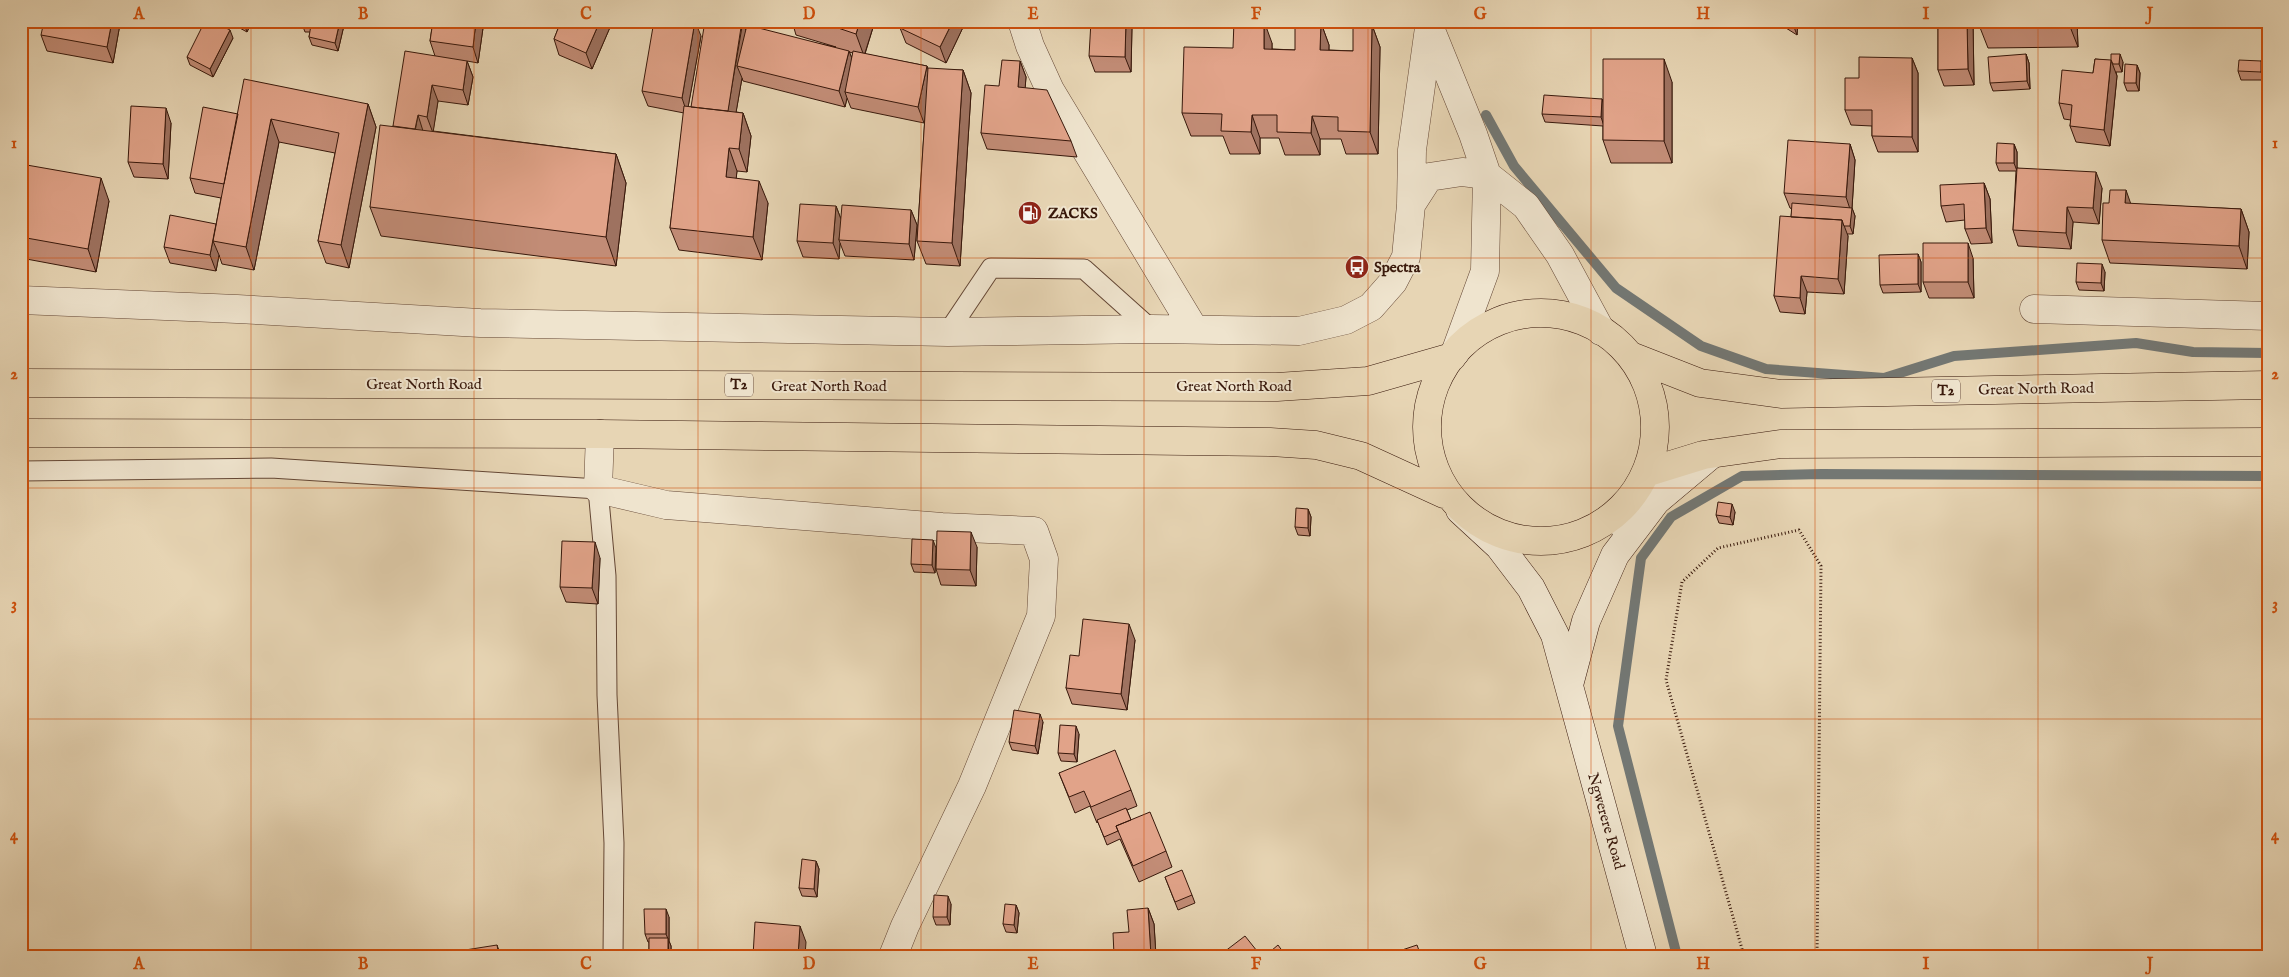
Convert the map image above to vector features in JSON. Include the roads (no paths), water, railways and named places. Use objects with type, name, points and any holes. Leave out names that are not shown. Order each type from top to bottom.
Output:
[{"type":"main road","points":[[21,433],[600,434],[1270,442],[1316,445],[1361,456],[1452,502],[1493,529],[1529,539],[1556,539],[1584,532],[1600,525],[1616,514],[1644,480],[1655,453],[1656,412],[1651,392],[1631,356],[1618,343],[1601,331],[1580,321],[1558,315],[1534,314],[1511,317],[1490,324],[1454,355],[1437,377],[1425,423],[1426,447],[1452,502]]},
{"type":"main road","name":"Great North Road","points":[[21,383],[1277,387],[1368,381],[1454,355]]},
{"type":"main road","name":"Great North Road","points":[[1631,356],[1700,383],[1781,394],[2268,385]]},
{"type":"main road","points":[[1644,480],[1703,454],[1780,444],[2268,442]]},
{"type":"street","points":[[1022,21],[1030,46],[1050,90],[1194,329]]},
{"type":"street","points":[[1429,25],[1473,134],[1487,175],[1485,271],[1454,355]]},
{"type":"street","points":[[21,300],[238,309],[480,323],[948,332],[1151,328],[1299,331],[1346,320],[1371,307],[1393,282],[1406,257],[1411,205],[1412,150],[1429,25]]},
{"type":"street","points":[[1411,205],[1429,178],[1462,172],[1487,175],[1526,206],[1560,255],[1601,331]]},
{"type":"street","points":[[2034,309],[2268,316]]},
{"type":"street","points":[[600,434],[598,488],[666,506],[942,527],[1034,531],[1044,559],[1041,616],[972,786],[905,926],[893,956]]},
{"type":"street","points":[[1615,555],[1656,500],[1712,454]]},
{"type":"street","points":[[1568,686],[1586,621],[1615,555],[1644,480]]},
{"type":"street","name":"Ngwerere Road","points":[[1452,502],[1499,546],[1531,588],[1555,635],[1643,956]]},
{"type":"lane","points":[[948,332],[991,268],[1084,269],[1151,328]]},
{"type":"lane","points":[[21,471],[271,468],[598,488],[606,576],[607,695],[614,844],[613,956]]},
{"type":"waterway","points":[[1486,115],[1514,166],[1616,288],[1701,346],[1766,369],[1884,378],[1954,356],[2136,343],[2193,352],[2268,353]]},
{"type":"waterway","points":[[1677,956],[1618,726],[1641,558],[1671,517],[1742,476],[1821,474],[2268,476]]},
{"type":"place","name":"ZACKS","points":[[1030,213]]},
{"type":"place","name":"Spectra","points":[[1357,267]]}]
